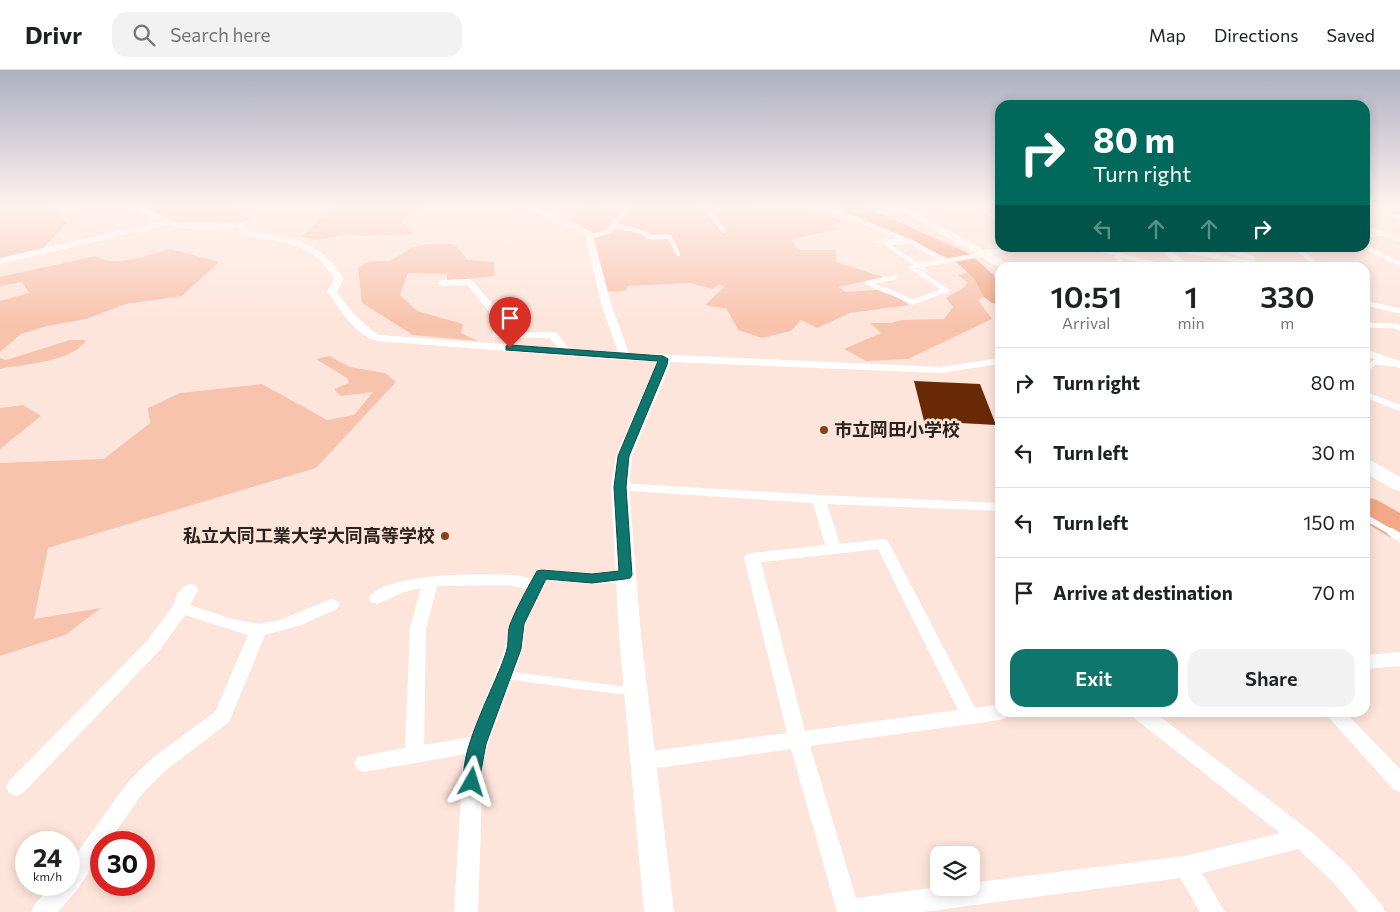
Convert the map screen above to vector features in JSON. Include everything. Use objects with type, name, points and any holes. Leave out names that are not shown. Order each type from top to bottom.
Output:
[{"type":"main road","points":[[970,245],[1000,262]]},
{"type":"main road","points":[[1370,468],[1400,485]]},
{"type":"street","points":[[0,261],[68,245]]},
{"type":"street","points":[[305,245],[322,254],[333,266],[339,279],[332,292],[359,324],[368,333],[377,338],[663,359],[942,370],[995,362]]},
{"type":"street","points":[[591,245],[607,307],[624,351],[622,356]]},
{"type":"street","points":[[984,253],[995,251]]},
{"type":"street","points":[[1109,252],[1152,262]]},
{"type":"street","points":[[1168,252],[1180,262]]},
{"type":"street","points":[[442,283],[470,282],[475,286],[495,313],[497,335],[553,335],[564,348],[562,353]]},
{"type":"street","points":[[1370,354],[1399,365]]},
{"type":"street","points":[[658,912],[625,575],[620,487],[624,456],[663,365],[663,359]]},
{"type":"street","points":[[620,487],[818,499],[995,507]]},
{"type":"street","points":[[818,499],[834,548]]},
{"type":"street","points":[[970,716],[883,544],[752,558],[798,739],[849,911],[1185,867],[1302,838]]},
{"type":"street","points":[[462,911],[473,763],[478,744],[514,649],[517,624],[542,574],[592,579],[625,575]]},
{"type":"street","points":[[377,598],[406,585],[431,581],[509,580],[536,586]]},
{"type":"street","points":[[414,755],[418,628],[431,581]]},
{"type":"street","points":[[16,787],[153,646],[181,608],[184,597],[190,590]]},
{"type":"street","points":[[181,608],[259,630],[300,619],[331,605]]},
{"type":"street","points":[[80,866],[135,788],[158,765],[222,717],[259,630]]},
{"type":"street","points":[[1370,662],[1400,659]]},
{"type":"street","points":[[644,761],[995,713]]},
{"type":"street","points":[[1146,717],[1302,838],[1340,873],[1373,912]]},
{"type":"street","points":[[1338,717],[1400,783]]},
{"type":"street","points":[[364,763],[478,744]]},
{"type":"street","points":[[1185,867],[1213,912]]},
{"type":"street","points":[[43,912],[57,896]]},
{"type":"lane","points":[[674,245],[678,254]]},
{"type":"lane","points":[[888,245],[925,270]]},
{"type":"lane","points":[[918,245],[945,261]]},
{"type":"lane","points":[[1370,249],[1400,264]]},
{"type":"lane","points":[[1195,252],[1253,262]]},
{"type":"lane","points":[[1235,252],[1265,262]]},
{"type":"lane","points":[[1299,252],[1313,262]]},
{"type":"lane","points":[[896,277],[868,283],[913,302],[947,291],[911,267],[984,253]]},
{"type":"lane","points":[[1119,254],[1117,256],[1121,262]]},
{"type":"lane","points":[[1370,304],[1400,312]]},
{"type":"lane","points":[[1370,326],[1399,326]]},
{"type":"lane","points":[[1370,366],[1375,362],[1399,365]]},
{"type":"lane","points":[[1370,396],[1400,408]]},
{"type":"lane","points":[[1370,519],[1400,537]]},
{"type":"lane","points":[[505,675],[619,690],[636,689]]},
{"type":"shaded area","points":[[0,245],[46,245],[42,249],[0,258]]},
{"type":"shaded area","points":[[422,245],[455,245],[468,260],[494,262],[494,276],[447,281],[447,274],[408,273],[400,295],[417,311],[463,324],[461,333],[478,341],[413,335],[362,303],[358,268],[370,261],[390,261],[411,248]]},
{"type":"shaded area","points":[[596,245],[796,245],[799,250],[836,250],[836,262],[883,277],[838,287],[846,292],[888,289],[909,305],[850,313],[817,328],[801,320],[791,331],[762,338],[738,330],[727,309],[705,305],[724,287],[719,284],[713,289],[690,283],[628,286],[625,291],[607,292]]},
{"type":"shaded area","points":[[170,249],[219,262],[182,296],[126,304],[86,319],[47,326],[21,334],[0,352],[0,301],[29,293],[22,282],[0,286],[0,277],[96,256],[103,260],[122,261]]},
{"type":"shaded area","points":[[970,272],[980,275],[983,281],[978,284],[988,295],[978,300],[992,319],[908,359],[866,361],[844,349],[881,333],[870,323],[944,319],[953,307],[946,298],[965,287],[967,282],[958,275]]},
{"type":"shaded area","points":[[70,340],[86,340],[80,347],[59,358],[0,369],[0,358],[6,360]]},
{"type":"shaded area","points":[[329,356],[350,367],[385,373],[396,382],[316,468],[48,548],[34,619],[101,608],[65,635],[0,656],[0,463],[104,459],[150,423],[148,408],[180,393],[262,384],[327,420],[354,415],[373,392],[341,396],[334,389],[349,383],[347,378],[316,359]]},
{"type":"shaded area","points":[[23,405],[41,416],[0,449],[0,408]]},
{"type":"building","points":[[914,381],[980,384],[995,425],[924,421]]},
{"type":"waterway","points":[[935,245],[963,258],[983,275],[995,294]]},
{"type":"waterway","points":[[1370,510],[1400,528]]},
{"type":"place","name":"市立岡田小学校","points":[[824,430]]},
{"type":"place","name":"私立大同工業大学大同高等学校","points":[[445,536]]},
{"type":"route","points":[[472,782],[473,763],[478,744],[514,649],[517,624],[542,574],[592,579],[625,575],[620,487],[624,456],[663,365],[663,359],[510,348]]}]
